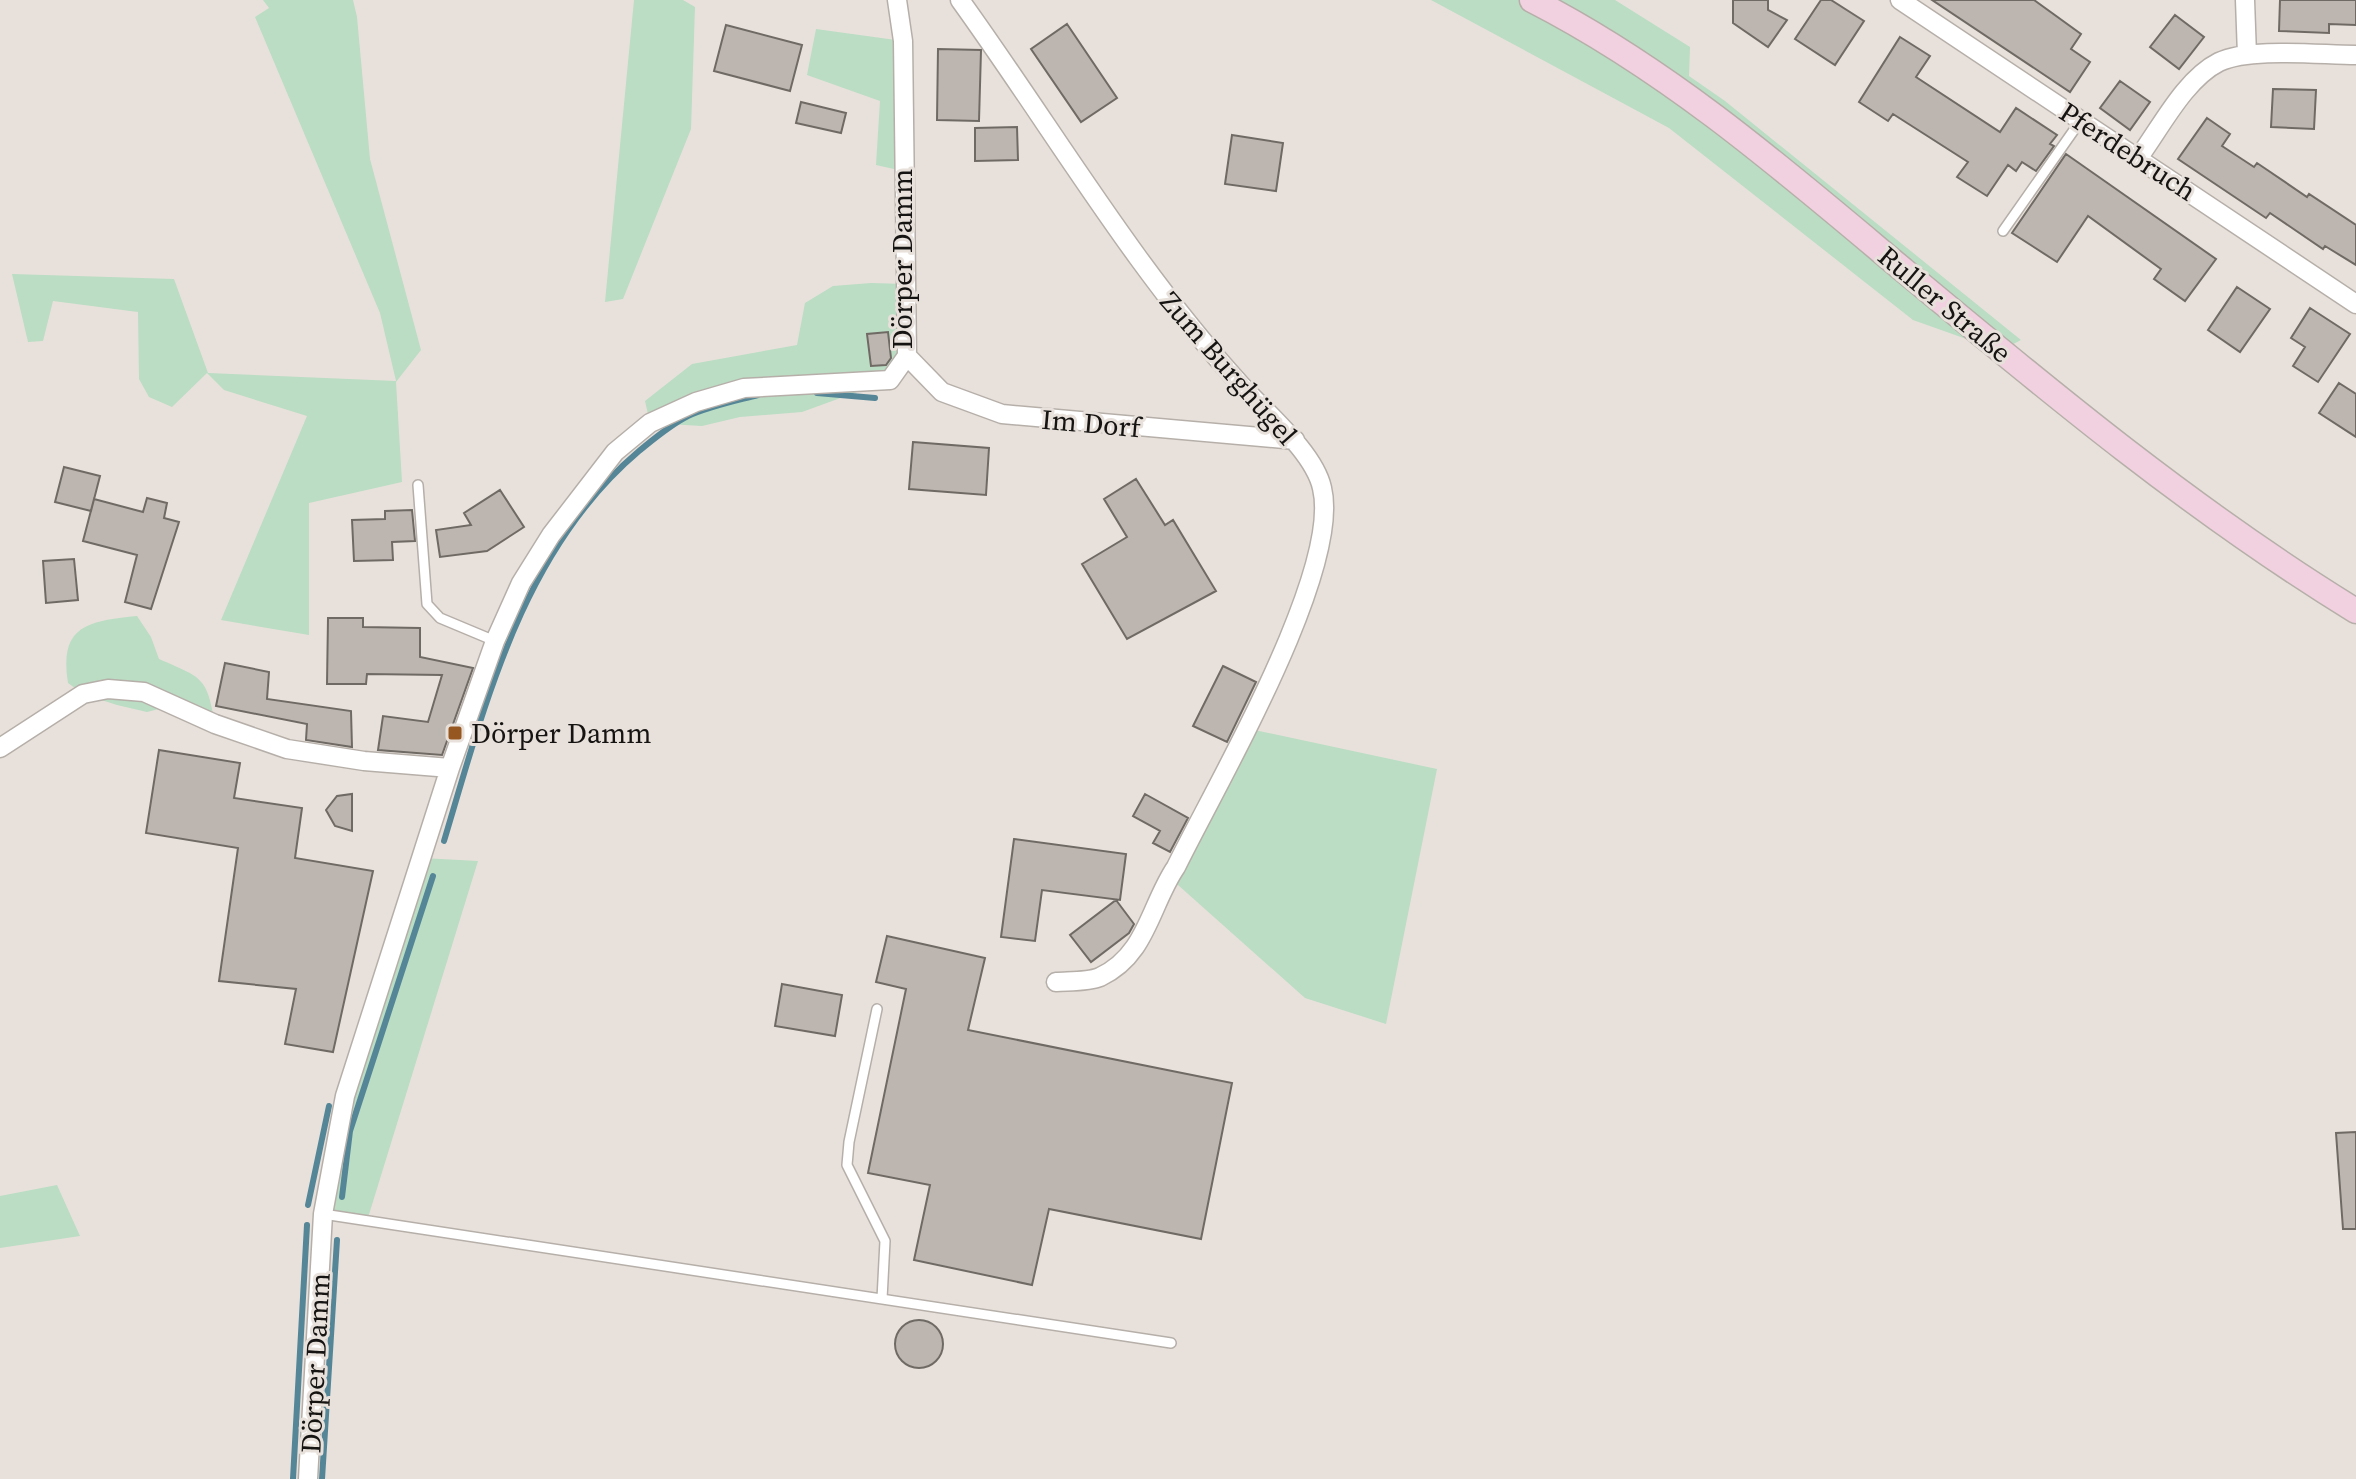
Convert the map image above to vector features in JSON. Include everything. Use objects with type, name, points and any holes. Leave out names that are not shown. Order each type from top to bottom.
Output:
[{"type":"main road","name":"Ruller Straße","points":[[1532,0],[1549,6],[1667,81],[1769,158],[2119,445],[2240,535],[2356,611]]},
{"type":"street","name":"Dörper Damm","points":[[308,1479],[323,1214],[345,1096],[450,768],[495,641],[521,583],[551,535],[615,452],[650,423],[696,402],[744,388],[890,380],[907,356],[903,41],[897,0]]},
{"type":"street","name":"Zum Burghügel","points":[[960,0],[1120,237],[1212,353],[1295,440],[1322,488],[1321,544],[1294,628],[1176,867],[1163,883],[1152,918],[1129,958],[1098,978],[1056,982]]},
{"type":"street","name":"Pferdebruch","points":[[1900,0],[2356,304]]},
{"type":"street","points":[[2245,0],[2247,55]]},
{"type":"street","points":[[2139,157],[2195,80],[2219,62],[2247,55],[2356,55]]},
{"type":"street","name":"Im Dorf","points":[[907,356],[942,392],[1002,414],[1295,440]]},
{"type":"street","points":[[0,748],[83,694],[108,689],[144,692],[215,724],[287,749],[364,761],[450,768]]},
{"type":"lane","points":[[2003,231],[2081,120]]},
{"type":"lane","points":[[418,485],[427,604],[440,618],[495,641]]},
{"type":"lane","points":[[877,1009],[847,1165],[885,1241],[882,1299]]},
{"type":"lane","points":[[323,1214],[1171,1343]]},
{"type":"green space","points":[[263,0],[353,0],[370,159],[421,350],[396,382],[402,482],[309,503],[309,635],[221,620],[307,416],[224,390],[207,373],[172,407],[149,397],[139,379],[138,312],[53,301],[43,341],[28,342],[12,274],[174,279],[208,373],[396,381],[380,313],[255,17],[269,8]]},
{"type":"green space","points":[[634,0],[683,0],[695,7],[691,129],[623,299],[605,302]]},
{"type":"green space","points":[[1431,0],[1615,0],[1690,47],[1689,76],[1725,101],[2021,340],[2000,351],[1913,320],[1669,128]]},
{"type":"green space","points":[[816,29],[903,41],[903,171],[876,165],[880,101],[807,75]]},
{"type":"green space","points":[[905,284],[907,356],[890,380],[802,412],[740,417],[702,426],[650,423],[645,401],[692,364],[797,345],[805,303],[833,286]]},
{"type":"green space","points":[[137,616],[151,637],[159,659],[194,675],[205,687],[215,724],[174,705],[147,712],[117,705],[83,694],[68,683],[68,649],[80,630],[91,624]]},
{"type":"green space","points":[[1245,728],[1437,769],[1386,1024],[1305,998],[1169,877]]},
{"type":"green space","points":[[422,858],[478,861],[367,1221],[323,1214],[345,1096]]},
{"type":"green space","points":[[57,1185],[80,1236],[0,1248],[0,1196]]},
{"type":"building","points":[[1733,0],[1768,0],[1768,10],[1787,20],[1768,47],[1733,23]]},
{"type":"building","points":[[1821,0],[1831,0],[1864,21],[1835,65],[1795,39]]},
{"type":"building","points":[[1932,0],[2034,0],[2081,34],[2071,49],[2090,62],[2070,92]]},
{"type":"building","points":[[2280,0],[2356,0],[2356,25],[2329,24],[2329,33],[2279,31]]},
{"type":"building","points":[[2175,15],[2204,37],[2179,69],[2150,47]]},
{"type":"building","points":[[1067,24],[1117,98],[1081,122],[1031,49]]},
{"type":"building","points":[[726,25],[802,45],[790,91],[714,71]]},
{"type":"building","points":[[1900,37],[1930,56],[1916,77],[2000,132],[2016,108],[2057,135],[2050,144],[2054,146],[2036,171],[2022,162],[2016,171],[2008,165],[1987,196],[1957,177],[1968,162],[1893,114],[1888,121],[1859,102]]},
{"type":"building","points":[[938,49],[981,50],[979,121],[937,120]]},
{"type":"building","points":[[2120,81],[2150,102],[2130,130],[2100,108]]},
{"type":"building","points":[[2273,89],[2316,90],[2314,129],[2271,127]]},
{"type":"building","points":[[801,102],[846,113],[841,133],[796,123]]},
{"type":"building","points":[[2207,118],[2230,134],[2222,146],[2254,167],[2257,163],[2356,225],[2356,265],[2325,246],[2323,249],[2270,213],[2266,218],[2178,159]]},
{"type":"building","points":[[1017,127],[1018,160],[975,161],[975,128]]},
{"type":"building","points":[[1232,135],[1283,143],[1276,191],[1225,184]]},
{"type":"building","points":[[2066,154],[2216,259],[2185,301],[2154,279],[2161,269],[2088,216],[2057,262],[2012,233]]},
{"type":"building","points":[[2237,287],[2270,309],[2240,352],[2208,330]]},
{"type":"building","points":[[2310,308],[2350,334],[2318,382],[2293,366],[2305,347],[2291,338]]},
{"type":"building","points":[[888,332],[891,358],[886,365],[871,366],[867,334]]},
{"type":"building","points":[[2339,383],[2356,394],[2356,437],[2319,413]]},
{"type":"building","points":[[913,442],[989,448],[986,495],[909,489]]},
{"type":"building","points":[[64,467],[100,476],[91,511],[55,502]]},
{"type":"building","points":[[1136,479],[1165,525],[1173,520],[1216,591],[1127,639],[1082,564],[1127,537],[1104,499]]},
{"type":"building","points":[[500,490],[524,527],[487,551],[440,557],[436,530],[471,525],[464,513]]},
{"type":"building","points":[[147,498],[167,503],[164,518],[179,522],[151,609],[125,602],[137,555],[83,541],[94,499],[143,512]]},
{"type":"building","points":[[412,510],[415,541],[392,542],[393,560],[354,561],[352,520],[385,519],[385,511]]},
{"type":"building","points":[[74,559],[78,600],[46,603],[43,561]]},
{"type":"building","points":[[328,618],[363,618],[363,627],[420,628],[420,657],[473,668],[442,755],[378,750],[383,716],[428,722],[442,675],[367,674],[366,684],[327,684]]},
{"type":"building","points":[[225,663],[269,672],[267,699],[351,711],[352,747],[306,740],[307,724],[216,706]]},
{"type":"building","points":[[1223,666],[1256,682],[1227,742],[1193,726]]},
{"type":"building","points":[[159,750],[240,763],[234,798],[302,808],[295,858],[373,871],[333,1052],[285,1044],[296,989],[219,981],[238,848],[146,833]]},
{"type":"building","points":[[352,794],[352,831],[335,826],[326,810],[337,796]]},
{"type":"building","points":[[1145,794],[1188,818],[1170,852],[1153,843],[1160,831],[1133,816]]},
{"type":"building","points":[[1014,839],[1126,854],[1120,900],[1042,890],[1035,941],[1001,937]]},
{"type":"building","points":[[1116,900],[1134,924],[1129,933],[1091,962],[1070,935]]},
{"type":"building","points":[[887,936],[985,958],[968,1030],[1232,1083],[1201,1239],[1049,1209],[1032,1285],[914,1260],[930,1185],[868,1173],[906,989],[876,982]]},
{"type":"building","points":[[782,984],[842,995],[835,1036],[775,1026]]},
{"type":"building","points":[[2356,1132],[2356,1229],[2343,1229],[2336,1133]]},
{"type":"building","points":[[919,1320],[936,1327],[943,1344],[936,1361],[919,1368],[902,1361],[895,1344],[902,1327]]},
{"type":"waterway","points":[[817,393],[875,398]]},
{"type":"waterway","points":[[444,841],[476,735],[514,630],[537,581],[566,534],[599,490],[639,451],[669,428],[696,412],[758,395]]},
{"type":"waterway","points":[[342,1197],[350,1131],[433,876]]},
{"type":"waterway","points":[[308,1205],[329,1106]]},
{"type":"waterway","points":[[293,1479],[307,1225]]},
{"type":"waterway","points":[[322,1479],[337,1240]]},
{"type":"place","name":"Dörper Damm","points":[[455,733]]}]
